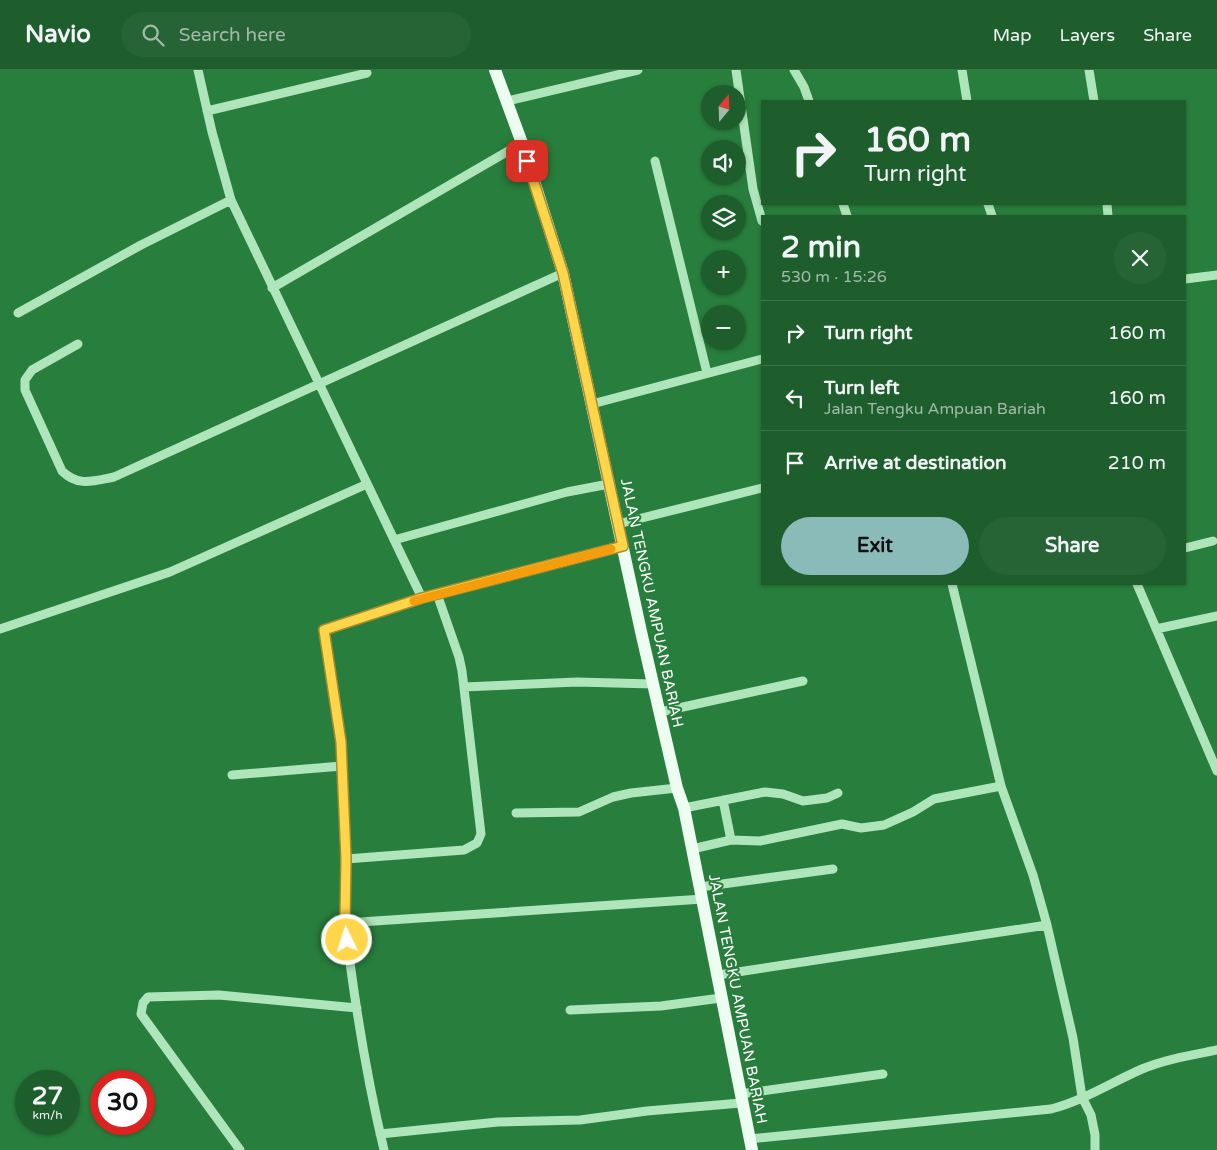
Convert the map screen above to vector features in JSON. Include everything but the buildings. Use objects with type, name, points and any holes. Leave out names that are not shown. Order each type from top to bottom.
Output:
[{"type":"main road","name":"JALAN TENGKU AMPUAN BARIAH","points":[[495,70],[522,144],[563,273],[653,684],[677,788],[684,808],[750,1144]]},
{"type":"street","points":[[198,70],[231,200],[422,598]]},
{"type":"street","points":[[507,101],[638,70]]},
{"type":"street","points":[[736,70],[753,189],[761,217]]},
{"type":"street","points":[[794,70],[804,87],[809,100]]},
{"type":"street","points":[[962,70],[967,100]]},
{"type":"street","points":[[1090,70],[1094,100]]},
{"type":"street","points":[[207,111],[367,73]]},
{"type":"street","points":[[272,288],[522,144]]},
{"type":"street","points":[[655,161],[707,373]]},
{"type":"street","points":[[18,313],[141,245],[231,200]]},
{"type":"street","points":[[78,344],[32,370],[25,380],[25,390],[62,471],[70,479],[86,482],[114,477],[563,273]]},
{"type":"street","points":[[1186,279],[1217,275]]},
{"type":"street","points":[[592,404],[761,359]]},
{"type":"street","points":[[0,629],[170,572],[367,484]]},
{"type":"street","points":[[394,540],[567,492],[609,484]]},
{"type":"street","points":[[618,524],[761,488]]},
{"type":"street","points":[[1186,548],[1213,541]]},
{"type":"street","points":[[384,1150],[357,1008],[345,923],[346,858],[342,766],[339,727],[324,630],[422,598],[623,546]]},
{"type":"street","points":[[952,585],[1001,786],[1048,925],[1073,1038],[1082,1097],[1091,1114],[1095,1136],[1095,1150]]},
{"type":"street","points":[[1137,585],[1217,769]]},
{"type":"street","points":[[346,858],[464,850],[477,843],[480,834],[464,687],[459,657],[437,594]]},
{"type":"street","points":[[1156,629],[1217,616]]},
{"type":"street","points":[[660,712],[803,681]]},
{"type":"street","points":[[464,687],[577,682],[653,684]]},
{"type":"street","points":[[232,775],[342,766]]},
{"type":"street","points":[[692,849],[731,840],[760,841],[842,824],[861,828],[884,825],[913,812],[934,799],[1001,786]]},
{"type":"street","points":[[516,813],[579,812],[613,797],[677,788]]},
{"type":"street","points":[[684,808],[764,792],[783,794],[803,801],[826,798],[838,793]]},
{"type":"street","points":[[723,800],[731,840]]},
{"type":"street","points":[[345,923],[702,893],[833,869]]},
{"type":"street","points":[[718,975],[1048,925]]},
{"type":"street","points":[[240,1150],[141,1014],[143,1003],[148,997],[219,995],[357,1008]]},
{"type":"street","points":[[570,1010],[661,1006],[721,998]]},
{"type":"street","points":[[750,1144],[1051,1109],[1069,1105],[1082,1097],[1152,1066],[1217,1050]]},
{"type":"street","points":[[380,1134],[498,1122],[580,1120],[741,1098],[883,1074]]},
{"type":"slow traffic","points":[[414,601],[611,549]]},
{"type":"route","points":[[347,940],[341,742],[324,630],[422,598],[623,546],[563,273],[527,161]]}]
